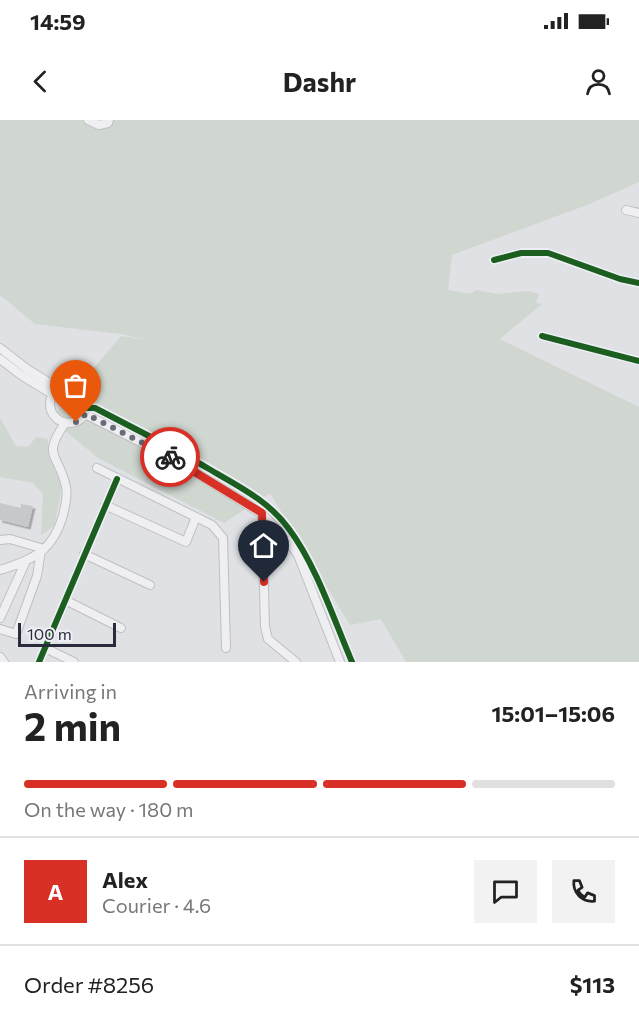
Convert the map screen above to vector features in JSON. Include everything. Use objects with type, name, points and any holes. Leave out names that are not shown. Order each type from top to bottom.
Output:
[{"type":"street","points":[[88,120],[99,125],[108,123],[109,120]]},
{"type":"street","points":[[626,210],[639,213]]},
{"type":"street","points":[[494,260],[521,253],[548,253],[620,279],[639,283]]},
{"type":"street","points":[[542,336],[639,361]]},
{"type":"street","points":[[0,348],[55,391]]},
{"type":"street","points":[[0,359],[21,375],[55,391],[70,385],[82,390],[88,401],[87,411]]},
{"type":"street","points":[[55,391],[50,408],[58,420],[65,423],[76,422],[87,411],[95,408],[176,450],[253,494],[279,517],[290,530],[304,554],[352,662]]},
{"type":"street","points":[[87,411],[172,458],[262,513],[286,538],[298,555],[340,662]]},
{"type":"street","points":[[0,570],[25,563],[43,550],[50,544],[59,527],[66,489],[53,457],[52,441],[65,423]]},
{"type":"street","points":[[97,468],[212,525],[223,538],[226,648]]},
{"type":"street","points":[[39,662],[117,479]]},
{"type":"street","points":[[105,505],[186,542],[196,517]]},
{"type":"street","points":[[262,513],[265,627],[268,639],[296,662]]},
{"type":"street","points":[[0,540],[10,539],[43,550]]},
{"type":"street","points":[[0,629],[16,634],[37,576],[43,550]]},
{"type":"street","points":[[84,554],[150,585]]},
{"type":"street","points":[[0,618],[25,563]]},
{"type":"street","points":[[65,600],[121,628]]},
{"type":"street","points":[[45,648],[74,662]]},
{"type":"street","points":[[0,657],[4,662]]},
{"type":"shaded area","points":[[0,120],[639,120],[639,182],[587,205],[452,255],[448,290],[470,294],[476,290],[497,294],[529,291],[539,294],[536,303],[542,304],[500,339],[639,407],[639,662],[406,662],[381,619],[350,625],[270,493],[224,523],[98,458],[51,419],[121,336],[147,340],[121,334],[35,324],[0,295]]},
{"type":"shaded area","points":[[0,418],[16,446],[28,447],[36,437],[48,439],[48,454],[62,487],[54,526],[41,535],[43,494],[33,483],[0,477]]},
{"type":"building","points":[[0,503],[21,508],[21,504],[33,506],[28,527],[0,520]]},
{"type":"cycle path","points":[[494,260],[521,253],[548,253],[620,279],[639,283]]},
{"type":"cycle path","points":[[542,336],[639,361]]},
{"type":"cycle path","points":[[88,408],[95,408],[181,453],[242,488],[272,510],[289,529],[308,559],[352,662]]},
{"type":"cycle path","points":[[39,662],[117,479]]},
{"type":"way so far","points":[[76,422],[86,414],[170,457]]},
{"type":"route","points":[[170,457],[262,513],[264,582]]}]
